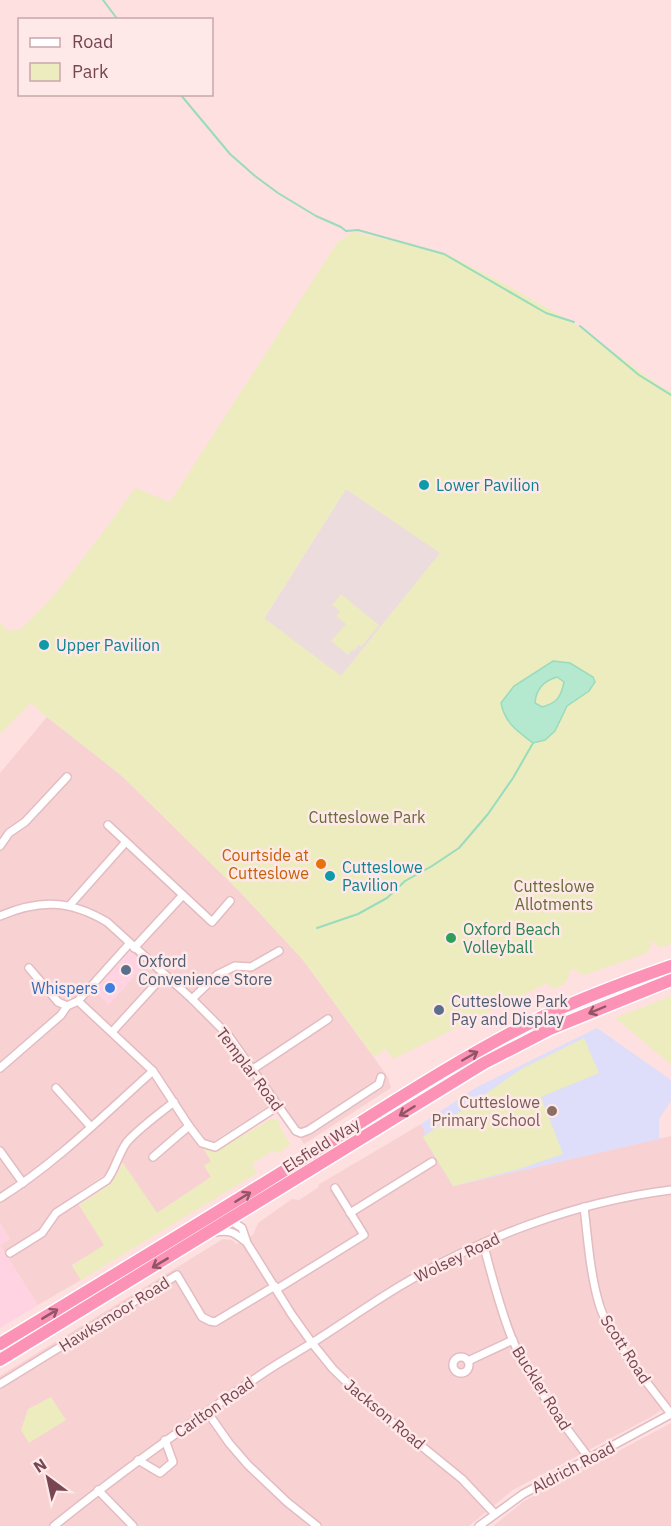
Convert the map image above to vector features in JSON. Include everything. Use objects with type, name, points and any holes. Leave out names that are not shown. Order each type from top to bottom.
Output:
[{"type":"highway","name":"Elsfield Way","points":[[0,1344],[478,1052],[544,1017],[601,992],[671,966]]},
{"type":"highway","name":"Elsfield Way","points":[[0,1360],[484,1064],[550,1029],[671,980]]},
{"type":"street","points":[[0,846],[9,833],[25,822],[67,777]]},
{"type":"street","points":[[108,825],[212,922],[230,902]]},
{"type":"street","points":[[69,906],[125,843]]},
{"type":"street","points":[[0,1068],[61,1015],[67,1006],[78,1001],[183,895]]},
{"type":"street","name":"Templar Road","points":[[0,916],[18,908],[48,903],[92,913],[107,922],[228,1035],[296,1131],[301,1133],[309,1130],[379,1084],[381,1077]]},
{"type":"street","points":[[192,999],[217,975],[235,966],[250,967],[279,951]]},
{"type":"street","points":[[29,968],[58,1002],[67,1006]]},
{"type":"street","points":[[112,1032],[165,975]]},
{"type":"street","points":[[78,1001],[153,1071],[202,1143],[215,1147],[278,1106]]},
{"type":"street","points":[[253,1070],[328,1019]]},
{"type":"street","points":[[0,1198],[23,1183],[91,1127],[153,1071]]},
{"type":"street","points":[[56,1088],[91,1127]]},
{"type":"street","points":[[10,1253],[42,1233],[56,1213],[107,1180],[128,1140],[174,1102]]},
{"type":"street","points":[[153,1157],[189,1126]]},
{"type":"street","points":[[0,1150],[23,1183]]},
{"type":"street","points":[[350,1213],[432,1162]]},
{"type":"street","points":[[276,1288],[364,1235],[335,1188]]},
{"type":"street","name":"Wolsey Road","points":[[263,1373],[400,1286],[483,1243],[511,1231],[584,1207],[649,1192],[671,1190]]},
{"type":"street","name":"Scott Road","points":[[584,1207],[593,1280],[601,1309],[629,1359],[671,1414]]},
{"type":"street","points":[[212,1215],[230,1220]]},
{"type":"street","name":"Jackson Road","points":[[230,1220],[242,1228],[247,1243],[292,1315],[333,1369],[366,1401],[462,1479],[495,1514]]},
{"type":"street","points":[[210,1232],[226,1230],[234,1232],[247,1243]]},
{"type":"street","name":"Buckler Road","points":[[483,1243],[513,1340],[551,1409],[589,1458]]},
{"type":"street","name":"Hawksmoor Road","points":[[0,1384],[177,1275],[202,1317],[215,1322],[276,1288]]},
{"type":"street","points":[[468,1361],[513,1340]]},
{"type":"street","name":"Carlton Road","points":[[54,1526],[165,1440],[263,1373]]},
{"type":"street","points":[[207,1413],[248,1465],[287,1502],[317,1526]]},
{"type":"street","name":"Aldrich Road","points":[[479,1526],[523,1494],[671,1414]]},
{"type":"street","name":"Carlton Road","points":[[138,1460],[159,1473],[173,1462],[165,1440]]},
{"type":"street","points":[[98,1490],[132,1526]]},
{"type":"shaded area","points":[[346,489],[440,553],[341,676],[264,619]]},
{"type":"shaded area","points":[[553,661],[570,663],[593,677],[595,682],[589,691],[567,706],[555,731],[545,740],[533,743],[512,726],[503,710],[501,703],[514,686]],"holes":[[[557,677],[564,682],[560,695],[551,704],[542,707],[535,703],[537,694],[544,683]]]},
{"type":"shaded area","points":[[47,717],[122,776],[240,892],[303,960],[388,1077],[391,1088],[304,1144],[276,1101],[203,1148],[211,1161],[211,1177],[157,1213],[115,1152],[110,1168],[104,1175],[73,1196],[105,1245],[72,1265],[81,1280],[38,1305],[0,1245],[10,1239],[0,1223],[0,773]]},
{"type":"shaded area","points":[[129,950],[145,964],[109,1005],[93,990]]},
{"type":"shaded area","name":"Cutteslowe Primary School","points":[[597,1028],[671,1080],[671,1101],[659,1119],[659,1139],[453,1186],[423,1137],[425,1132],[421,1124],[477,1087]]},
{"type":"shaded area","points":[[421,1124],[454,1186],[671,1136],[671,1404],[651,1417],[513,1490],[469,1526],[0,1526],[0,1376],[223,1239],[232,1240],[237,1244],[253,1235],[258,1223],[292,1199],[299,1200],[319,1187],[318,1185]]},
{"type":"shaded area","points":[[0,1223],[10,1239],[0,1245]]},
{"type":"shaded area","points":[[0,1245],[38,1305],[0,1328]]},
{"type":"shaded area","points":[[671,1423],[671,1526],[493,1526],[524,1501]]},
{"type":"green space","name":"Cutteslowe Park","points":[[353,232],[445,253],[575,324],[663,388],[671,391],[671,944],[660,948],[652,942],[647,953],[584,975],[572,969],[566,983],[553,989],[547,983],[393,1059],[386,1049],[374,1057],[303,960],[240,892],[122,776],[31,703],[0,734],[0,622],[8,631],[21,629],[56,593],[135,488],[170,502],[337,243]],"holes":[[[346,489],[440,553],[341,676],[264,618]]]},
{"type":"green space","points":[[341,594],[379,625],[361,647],[359,645],[348,655],[331,641],[346,624],[336,616],[340,611],[332,605]]},
{"type":"green space","points":[[671,996],[671,1064],[615,1018]]},
{"type":"green space","points":[[584,1038],[599,1073],[541,1097],[563,1154],[519,1169],[453,1186],[423,1137],[523,1068]]},
{"type":"green space","points":[[271,1119],[276,1119],[280,1124],[289,1146],[277,1154],[274,1150],[252,1164],[257,1173],[81,1280],[72,1266],[104,1245],[79,1205],[110,1183],[123,1163],[157,1213],[211,1177],[204,1166],[211,1161],[203,1148],[220,1149]]},
{"type":"green space","points":[[51,1397],[66,1420],[29,1443],[21,1430],[28,1409]]},
{"type":"waterway","points":[[103,0],[116,18]]},
{"type":"waterway","points":[[182,96],[230,154],[278,193],[316,216],[346,231],[358,230],[444,254],[546,313],[574,322]]},
{"type":"waterway","points":[[580,326],[639,375],[671,395]]},
{"type":"waterway","points":[[317,928],[358,914],[387,898],[405,881],[459,848],[488,814],[513,778],[533,743]]},
{"type":"place","name":"Lower Pavilion","points":[[424,485]]},
{"type":"place","name":"Upper Pavilion","points":[[44,645]]},
{"type":"place","name":"Courtside at Cutteslowe","points":[[321,864]]},
{"type":"place","name":"Cutteslowe Pavilion","points":[[330,876]]},
{"type":"place","name":"Oxford Beach Volleyball","points":[[451,938]]},
{"type":"place","name":"Oxford Convenience Store","points":[[126,970]]},
{"type":"place","name":"Whispers","points":[[110,988]]},
{"type":"place","name":"Cutteslowe Park Pay and Display","points":[[439,1010]]},
{"type":"place","name":"Cutteslowe Primary School","points":[[552,1111]]},
{"type":"park label","name":"Cutteslowe Allotments","points":[[554,895]]}]
